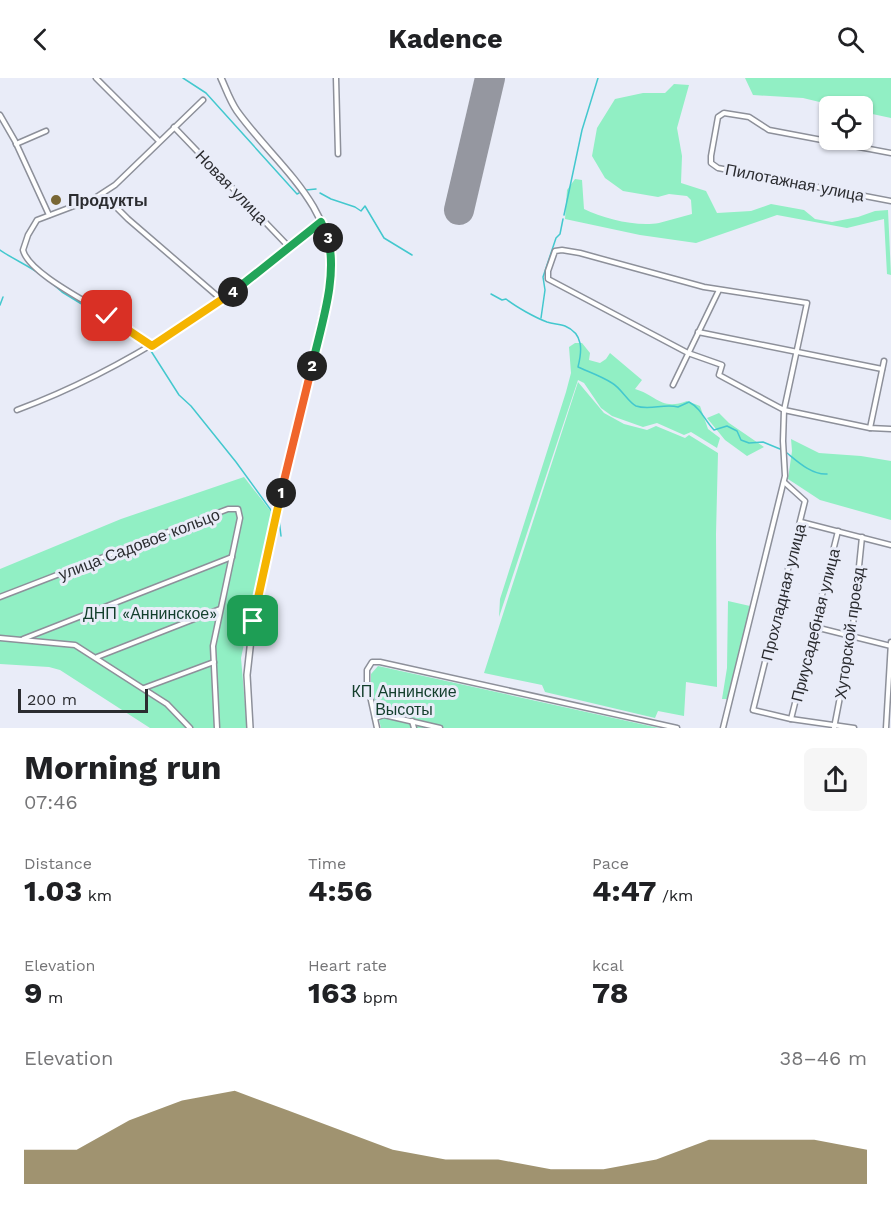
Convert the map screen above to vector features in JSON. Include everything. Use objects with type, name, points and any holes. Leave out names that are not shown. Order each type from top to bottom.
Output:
[{"type":"main road","points":[[221,78],[236,109],[296,180],[321,222],[332,254],[332,274],[253,621],[248,656],[247,694],[250,728]]},
{"type":"street","points":[[96,78],[159,141]]},
{"type":"street","points":[[336,78],[338,154]]},
{"type":"street","points":[[152,346],[100,310],[66,291],[28,260],[23,250],[24,243],[37,220],[103,194],[116,185],[203,100]]},
{"type":"street","name":"Пилотажная улица","points":[[891,153],[769,130],[749,117],[724,113],[718,117],[711,163],[718,168],[891,201]]},
{"type":"street","points":[[0,115],[49,215]]},
{"type":"street","name":"Новая улица","points":[[174,127],[290,248]]},
{"type":"street","points":[[16,144],[45,130]]},
{"type":"street","points":[[103,194],[128,219],[222,300]]},
{"type":"street","points":[[18,411],[87,381],[152,346],[222,300],[321,222]]},
{"type":"street","points":[[723,728],[784,482],[784,410],[807,303],[719,290],[571,251],[555,251],[551,259],[548,279],[688,353],[722,365],[719,375],[784,410],[870,428],[891,429]]},
{"type":"street","points":[[673,385],[719,290]]},
{"type":"street","points":[[698,332],[882,369]]},
{"type":"street","points":[[870,428],[884,361]]},
{"type":"street","name":"Прохладная улица","points":[[784,482],[805,501],[753,710],[791,719]]},
{"type":"street","name":"улица Садовое кольцо","points":[[0,597],[234,508],[239,510],[232,557],[213,646],[217,728]]},
{"type":"street","points":[[801,522],[891,545]]},
{"type":"street","name":"Приусадебная улица","points":[[791,719],[838,531]]},
{"type":"street","name":"Хуторской проезд","points":[[834,726],[852,635],[862,537]]},
{"type":"street","points":[[23,639],[232,557]]},
{"type":"street","points":[[97,657],[221,609]]},
{"type":"street","points":[[815,627],[891,645],[886,728]]},
{"type":"street","points":[[0,638],[72,643],[167,704],[190,728]]},
{"type":"street","points":[[144,688],[214,662]]},
{"type":"street","points":[[377,728],[367,670],[372,662],[677,728]]},
{"type":"street","points":[[375,718],[384,715],[440,728]]},
{"type":"street","points":[[791,719],[854,728]]},
{"type":"street","points":[[412,721],[414,728]]},
{"type":"green space","points":[[745,78],[891,78],[891,118],[873,114],[873,96],[819,96],[819,102],[803,98],[753,95]]},
{"type":"green space","points":[[674,84],[689,85],[677,128],[682,156],[681,183],[706,191],[717,213],[751,211],[771,204],[804,210],[815,219],[832,222],[888,210],[891,275],[887,274],[884,219],[847,228],[777,215],[696,243],[640,235],[565,219],[567,190],[575,179],[582,180],[584,209],[611,219],[650,224],[692,214],[691,200],[687,196],[669,194],[658,197],[623,191],[605,178],[592,156],[597,128],[615,99],[643,93],[665,93]]},
{"type":"green space","points":[[575,343],[582,343],[590,353],[589,360],[600,363],[610,353],[642,380],[635,389],[665,403],[678,404],[687,401],[700,406],[708,429],[720,438],[717,448],[691,432],[684,435],[657,423],[643,427],[612,416],[601,408],[584,383],[578,380],[499,617],[500,599],[571,373],[569,347]]},
{"type":"green space","points":[[578,382],[604,413],[624,424],[647,430],[656,426],[685,438],[689,435],[718,453],[717,687],[686,682],[684,716],[658,711],[655,718],[545,692],[542,685],[484,673]]},
{"type":"green space","points":[[719,413],[729,423],[764,447],[747,456],[725,440],[707,418]]},
{"type":"green space","points":[[791,439],[819,453],[891,461],[891,520],[820,500],[788,479],[792,451]]},
{"type":"green space","name":"ДНП «Аннинское»","points":[[244,477],[272,513],[241,658],[247,728],[150,728],[60,670],[49,667],[0,664],[0,569],[121,519]]},
{"type":"green space","points":[[728,601],[750,606],[728,699],[722,699],[727,668]]},
{"type":"green space","name":"КП Аннинские Высоты","points":[[378,666],[659,728],[381,728],[371,685],[371,674]]},
{"type":"waterway","points":[[183,78],[206,93],[297,194],[299,193]]},
{"type":"waterway","points":[[564,215],[582,130],[598,78]]},
{"type":"waterway","points":[[306,190],[316,189]]},
{"type":"waterway","points":[[320,193],[361,211],[365,206],[384,238],[412,255]]},
{"type":"waterway","points":[[541,318],[545,290],[543,277],[556,238],[560,234],[563,219]]},
{"type":"waterway","points":[[0,250],[40,274]]},
{"type":"waterway","points":[[48,280],[62,292],[142,341]]},
{"type":"waterway","points":[[491,294],[502,300],[506,299],[542,320],[571,329],[579,338],[578,367],[612,383],[636,406],[678,407],[689,402],[697,408],[714,430],[727,426],[737,431],[741,440],[749,443],[763,442],[780,449]]},
{"type":"waterway","points":[[0,305],[3,297]]},
{"type":"waterway","points":[[151,351],[179,395],[191,406],[236,462],[273,513]]},
{"type":"waterway","points":[[787,453],[811,470],[827,474]]},
{"type":"waterway","points":[[279,519],[281,536]]},
{"type":"runway","points":[[459,210],[490,78]]},
{"type":"place","name":"Продукты","points":[[56,200]]},
{"type":"route","points":[[107,316],[152,346],[247,282],[321,222],[332,254],[332,274],[253,621]]}]
